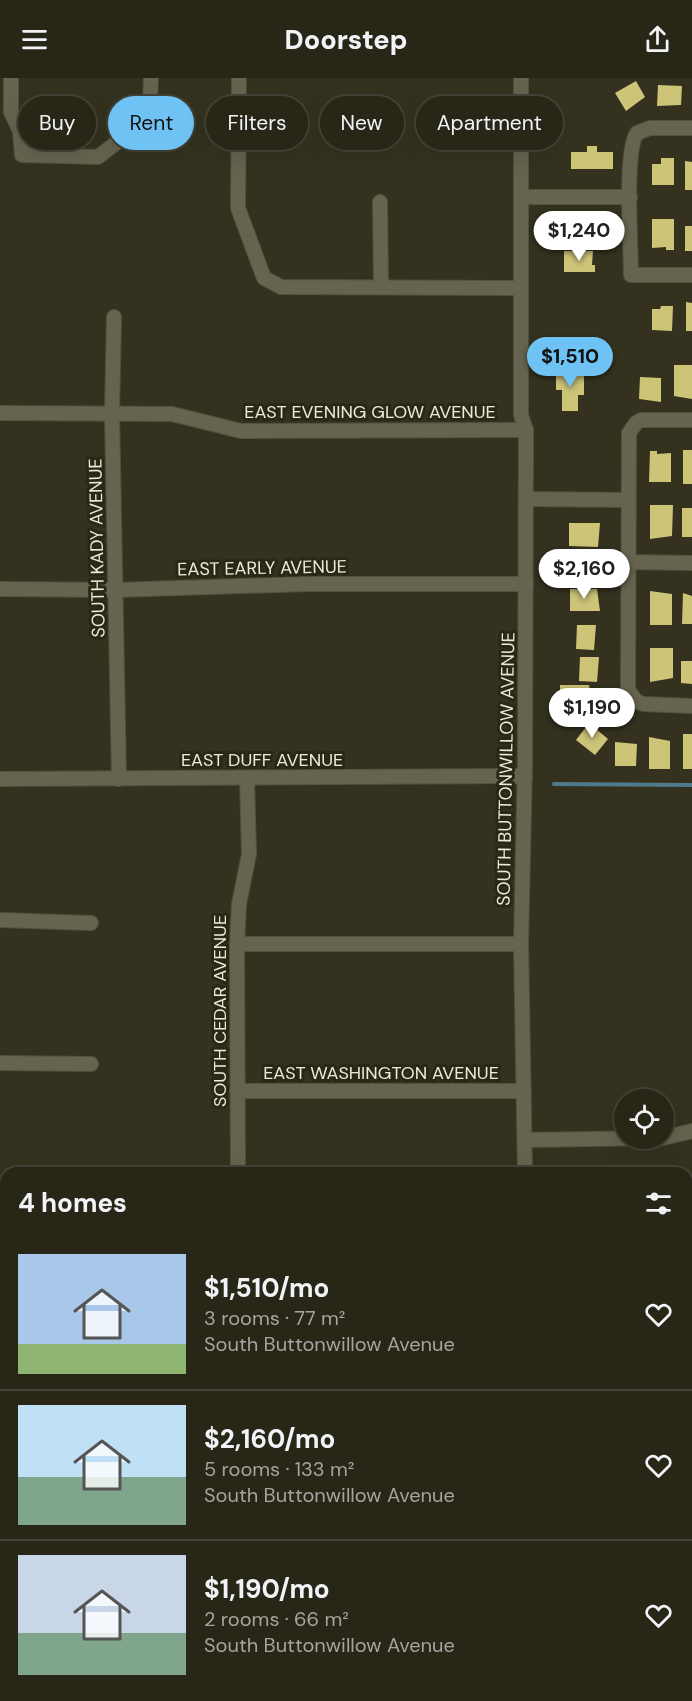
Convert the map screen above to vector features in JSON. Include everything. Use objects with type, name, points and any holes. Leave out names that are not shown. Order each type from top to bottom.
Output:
[{"type":"street","points":[[10,78],[11,112],[20,131],[22,155],[98,157],[147,119],[151,78]]},
{"type":"street","points":[[239,78],[239,215],[264,278],[281,287],[521,288]]},
{"type":"street","name":"SOUTH BUTTONWILLOW AVENUE","points":[[521,78],[521,415],[526,430],[525,776],[521,944],[525,1167]]},
{"type":"street","points":[[692,128],[650,128],[637,134],[631,144],[630,197],[631,275],[692,275]]},
{"type":"street","points":[[521,197],[630,197]]},
{"type":"street","points":[[380,202],[381,287]]},
{"type":"street","name":"SOUTH KADY AVENUE","points":[[114,317],[112,413],[119,779]]},
{"type":"street","name":"EAST EVENING GLOW AVENUE","points":[[0,412],[184,415],[241,430],[526,430]]},
{"type":"street","points":[[692,420],[641,420],[632,428],[628,441],[627,500],[627,690],[636,701],[643,704],[692,706]]},
{"type":"street","points":[[526,500],[627,500]]},
{"type":"street","points":[[627,562],[692,562]]},
{"type":"street","name":"EAST EARLY AVENUE","points":[[0,589],[117,590],[307,584],[526,584]]},
{"type":"street","name":"EAST DUFF AVENUE","points":[[0,779],[525,776]]},
{"type":"street","name":"SOUTH CEDAR AVENUE","points":[[238,1167],[237,944],[239,904],[249,854],[248,779]]},
{"type":"street","points":[[0,920],[91,923]]},
{"type":"street","points":[[237,944],[521,944]]},
{"type":"street","points":[[0,1063],[91,1064]]},
{"type":"street","name":"EAST WASHINGTON AVENUE","points":[[237,1091],[524,1091]]},
{"type":"street","points":[[674,1135],[692,1131]]},
{"type":"street","points":[[525,1140],[614,1139]]},
{"type":"building","points":[[636,81],[645,97],[626,111],[615,93]]},
{"type":"building","points":[[658,85],[682,86],[681,105],[657,106]]},
{"type":"building","points":[[587,146],[597,146],[597,152],[613,152],[613,169],[571,169],[571,152],[587,152]]},
{"type":"building","points":[[661,158],[674,158],[674,185],[652,185],[652,164],[661,164]]},
{"type":"building","points":[[685,161],[692,162],[692,190],[685,190]]},
{"type":"building","points":[[652,219],[674,219],[674,250],[666,250],[666,247],[652,248]]},
{"type":"building","points":[[685,226],[692,226],[692,251],[685,251]]},
{"type":"building","points":[[564,251],[593,251],[592,265],[595,265],[595,272],[564,272]]},
{"type":"building","points":[[686,302],[692,303],[692,331],[686,331]]},
{"type":"building","points":[[661,306],[673,306],[672,331],[652,330],[652,309],[660,309]]},
{"type":"building","points":[[674,365],[692,365],[692,399],[674,396]]},
{"type":"building","points":[[556,370],[584,371],[584,395],[578,395],[578,411],[562,411],[562,390],[556,390]]},
{"type":"building","points":[[640,377],[661,378],[661,402],[639,399]]},
{"type":"building","points":[[683,450],[692,450],[692,484],[683,484]]},
{"type":"building","points":[[650,451],[657,451],[657,454],[671,453],[671,482],[649,482]]},
{"type":"building","points":[[650,505],[673,505],[672,536],[650,539]]},
{"type":"building","points":[[682,508],[692,508],[692,537],[682,537]]},
{"type":"building","points":[[569,523],[600,523],[598,547],[569,546]]},
{"type":"building","points":[[567,557],[597,557],[594,579],[567,579]]},
{"type":"building","points":[[570,589],[597,589],[600,611],[570,611]]},
{"type":"building","points":[[650,591],[672,594],[672,625],[650,625]]},
{"type":"building","points":[[683,593],[692,596],[692,624],[682,624]]},
{"type":"building","points":[[577,625],[596,625],[594,650],[576,649]]},
{"type":"building","points":[[650,648],[673,648],[673,678],[650,682]]},
{"type":"building","points":[[580,657],[599,657],[597,682],[579,681]]},
{"type":"building","points":[[681,661],[692,661],[692,684],[681,683]]},
{"type":"building","points":[[560,685],[589,685],[593,709],[560,709]]},
{"type":"building","points":[[589,723],[608,739],[595,755],[576,740]]},
{"type":"building","points":[[683,734],[692,734],[692,769],[683,769]]},
{"type":"building","points":[[649,737],[670,741],[670,769],[649,769]]},
{"type":"building","points":[[615,742],[637,744],[636,766],[615,766]]},
{"type":"waterway","points":[[554,784],[692,785]]}]
